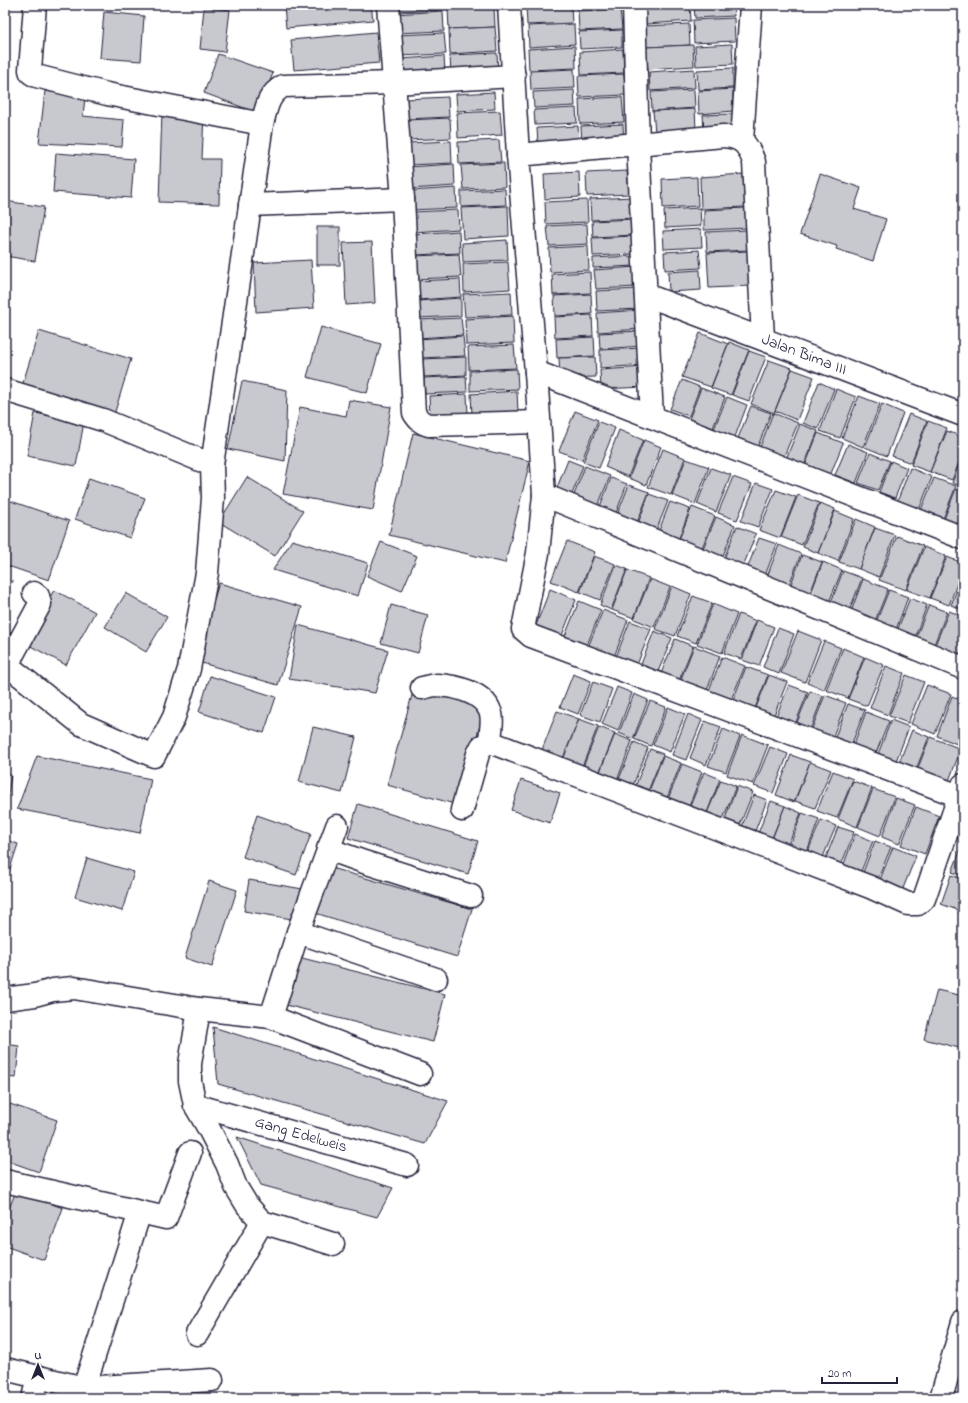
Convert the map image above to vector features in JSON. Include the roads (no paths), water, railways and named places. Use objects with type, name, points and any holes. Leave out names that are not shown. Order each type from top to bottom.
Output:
[{"type":"street","points":[[35,5],[30,70],[31,73],[36,76],[108,94],[262,124]]},
{"type":"street","points":[[388,5],[403,199],[414,413],[418,420],[429,425],[538,422]]},
{"type":"street","points":[[462,810],[478,754],[482,746],[490,742],[908,904],[918,904],[924,900],[961,791],[530,636],[525,632],[524,626],[538,553],[544,495],[538,422],[536,372],[518,155],[509,5]]},
{"type":"street","points":[[634,5],[638,145],[652,417]]},
{"type":"street","points":[[742,141],[751,5]]},
{"type":"street","points":[[34,592],[38,596],[40,604],[6,666],[81,724],[154,756],[174,717],[189,669],[207,573],[213,498],[212,465],[262,124],[268,103],[273,93],[283,86],[514,76]]},
{"type":"street","points":[[518,155],[723,136],[733,137],[742,141],[749,148],[754,162],[763,339]]},
{"type":"street","points":[[250,205],[403,199]]},
{"type":"street","name":"Jalan Bima III","points":[[646,295],[963,415]]},
{"type":"street","points":[[536,372],[963,538]]},
{"type":"street","points":[[5,390],[102,420],[212,465]]},
{"type":"street","points":[[544,495],[963,668]]},
{"type":"street","points":[[422,688],[436,685],[461,688],[482,699],[488,705],[491,714],[490,742]]},
{"type":"street","points":[[271,1016],[298,932],[337,826]]},
{"type":"street","points":[[328,849],[471,896]]},
{"type":"street","points":[[298,932],[436,979]]},
{"type":"street","points":[[5,998],[35,995],[53,990],[74,988],[198,1009],[271,1016],[420,1074]]},
{"type":"street","points":[[198,1009],[190,1064],[190,1082],[195,1105],[227,1164],[236,1187],[247,1205],[262,1222],[333,1244]]},
{"type":"street","name":"Gang Edelweis","points":[[195,1105],[407,1165]]},
{"type":"street","points":[[5,1181],[166,1218],[190,1153]]},
{"type":"street","points":[[84,1388],[140,1212]]},
{"type":"street","points":[[197,1334],[262,1222]]},
{"type":"street","points":[[941,1398],[963,1322]]},
{"type":"street","points":[[5,1369],[84,1388],[166,1390],[212,1380]]},
{"type":"street","points":[[33,1398],[38,1377]]}]
